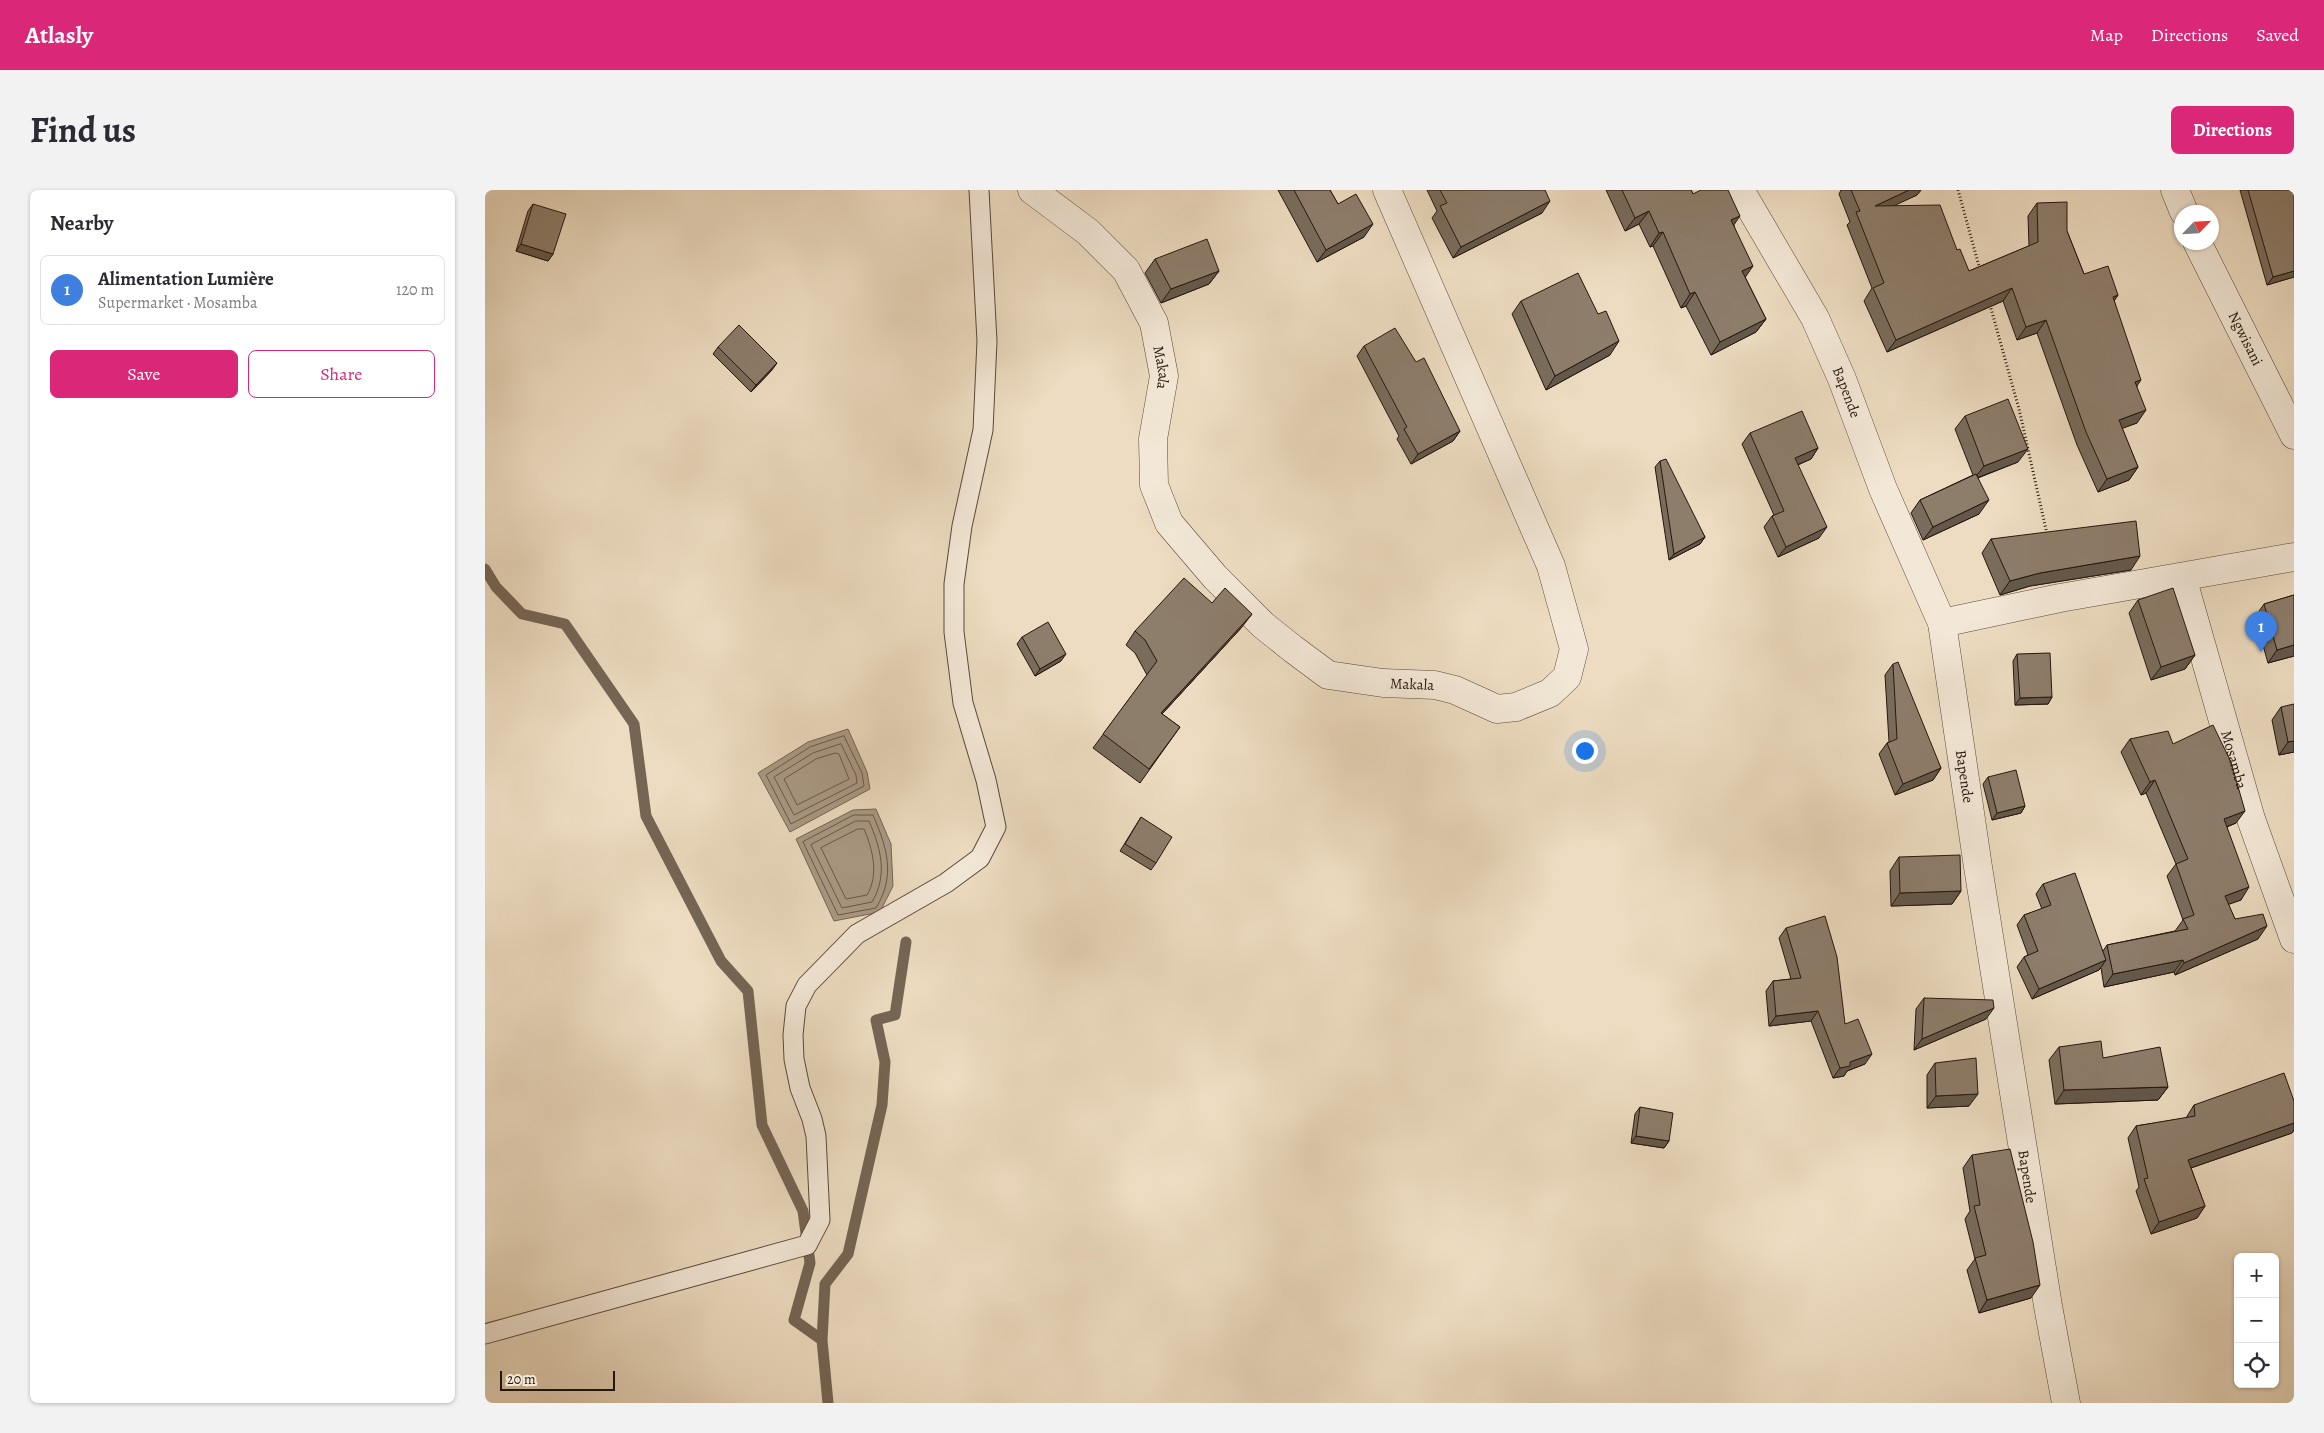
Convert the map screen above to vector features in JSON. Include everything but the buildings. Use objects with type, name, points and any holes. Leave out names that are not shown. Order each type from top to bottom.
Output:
[{"type":"street","name":"Makala","points":[[1032,190],[1088,232],[1126,270],[1154,323],[1164,376],[1153,439],[1154,485],[1169,523],[1215,577],[1263,625],[1328,674],[1383,683],[1435,685],[1455,690],[1497,709],[1516,707],[1550,693],[1567,677],[1574,649],[1567,618],[1551,566],[1387,190]]},
{"type":"street","name":"Bapende","points":[[1740,190],[1815,318],[1842,379],[1883,489],[1942,623],[2048,1306],[2066,1403]]},
{"type":"street","points":[[2175,190],[2182,205]]},
{"type":"street","name":"Ngwisani","points":[[2201,250],[2294,434]]},
{"type":"street","points":[[1942,623],[2060,598],[2294,557]]},
{"type":"street","name":"Mosamba","points":[[2182,577],[2251,819],[2294,939]]},
{"type":"lane","points":[[485,1334],[807,1245],[821,1220],[816,1136],[800,1088],[794,1059],[793,1035],[797,1006],[807,986],[857,934],[946,883],[980,858],[990,842],[996,827],[986,780],[963,702],[954,632],[954,584],[962,526],[983,430],[987,341],[979,190]]},
{"type":"path","points":[[1958,190],[1981,275]]},
{"type":"path","points":[[1989,304],[2019,409],[2048,540]]},
{"type":"water","points":[[848,729],[867,772],[870,789],[790,832],[758,773],[808,742]]},
{"type":"water","points":[[876,809],[891,844],[893,886],[880,912],[834,921],[796,839],[853,810]]},
{"type":"waterway","points":[[485,569],[496,587],[522,614],[565,624],[634,724],[646,816],[721,961],[748,991],[762,1125],[803,1211],[810,1263],[794,1320],[822,1340],[828,1403]]},
{"type":"waterway","points":[[822,1340],[825,1284],[848,1254],[882,1105],[885,1062],[876,1020],[895,1015],[906,942]]},
{"type":"place","name":"Alimentation Lumière","points":[[2261,652]]}]
